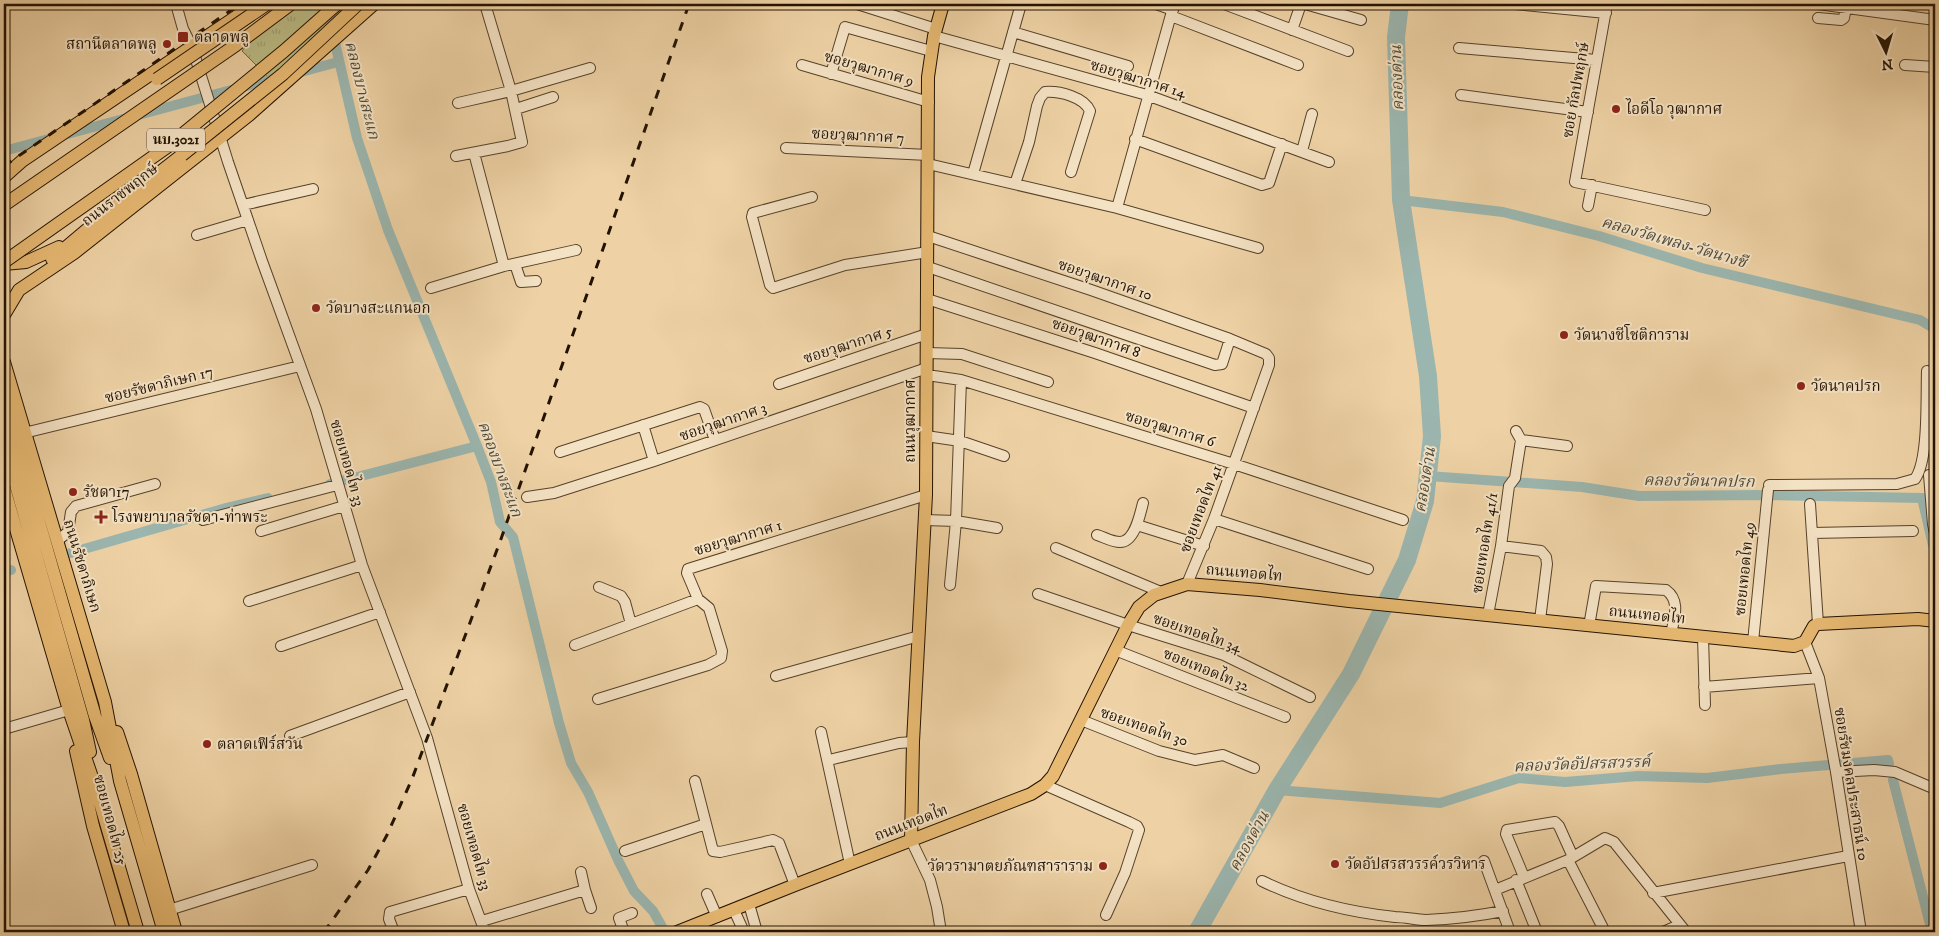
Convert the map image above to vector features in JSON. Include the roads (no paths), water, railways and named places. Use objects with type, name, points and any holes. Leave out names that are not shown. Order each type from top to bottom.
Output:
[{"type":"main road","points":[[4,178],[22,161],[255,4]]},
{"type":"main road","points":[[4,178],[157,79],[267,4]]},
{"type":"main road","name":"นบ.3021","points":[[4,205],[236,45],[291,4]]},
{"type":"main road","name":"ถนนราชพฤกษ์","points":[[4,263],[167,147],[284,51],[337,4]]},
{"type":"main road","points":[[19,290],[96,222],[283,74],[358,4]]},
{"type":"main road","name":"ถนนราชพฤกษ์","points":[[4,315],[19,290],[74,253],[249,115],[374,4]]},
{"type":"main road","name":"ถนนวุฒากาศ","points":[[911,840],[913,742],[926,495],[928,77],[931,51],[943,4]]},
{"type":"main road","points":[[4,263],[26,262],[48,253],[96,222]]},
{"type":"main road","name":"ถนนรัชดาภิเษก","points":[[4,362],[105,702],[120,781]]},
{"type":"main road","name":"ถนนรัชดาภิเษก","points":[[4,401],[95,716],[120,781],[164,932]]},
{"type":"main road","points":[[4,443],[83,720],[96,789]]},
{"type":"main road","points":[[4,488],[69,712],[96,789],[138,932]]},
{"type":"main road","name":"ถนนเทอดไท","points":[[677,932],[1031,794],[1045,785],[1053,776],[1115,650],[1139,606],[1161,592],[1187,584],[1794,646],[1805,642]]},
{"type":"main road","points":[[1805,642],[1814,626],[1818,624],[1935,619]]},
{"type":"main road","points":[[105,702],[131,774],[176,932]]},
{"type":"main road","name":"ซอยเทอดไท 25","points":[[69,712],[82,784],[123,932]]},
{"type":"street","name":"ซอยเทอดไท 33","points":[[176,4],[183,29],[192,47],[248,220],[316,409],[336,482],[362,564],[427,738],[469,889],[485,932]]},
{"type":"street","points":[[456,156],[522,142],[516,109],[485,4]]},
{"type":"street","name":"ซอยวุฒากาศ 14","points":[[857,4],[1006,56],[1147,95],[1329,162]]},
{"type":"street","points":[[973,174],[1021,4]]},
{"type":"street","points":[[1156,4],[1298,66]]},
{"type":"street","points":[[1224,4],[1348,51]]},
{"type":"street","points":[[1292,30],[1301,4]]},
{"type":"street","points":[[1305,4],[1361,20]]},
{"type":"street","points":[[1515,4],[1607,8]]},
{"type":"street","points":[[1818,4],[1935,20]]},
{"type":"street","points":[[1818,18],[1841,20],[1844,18],[1846,7]]},
{"type":"street","name":"ซอย กัลปพฤกษ์","points":[[1592,185],[1575,182],[1607,8]]},
{"type":"street","points":[[1117,208],[1172,10]]},
{"type":"street","points":[[831,74],[844,28],[931,51]]},
{"type":"street","points":[[1013,32],[1128,66]]},
{"type":"street","points":[[1459,48],[1597,60]]},
{"type":"street","name":"ซอยวุฒากาศ 9","points":[[802,65],[929,102]]},
{"type":"street","points":[[1905,65],[1935,67]]},
{"type":"street","points":[[458,103],[511,91],[590,68]]},
{"type":"street","points":[[1015,184],[1029,142],[1037,106],[1045,92],[1079,99],[1089,108],[1088,118],[1071,172]]},
{"type":"street","points":[[1461,95],[1588,112]]},
{"type":"street","points":[[516,109],[553,97]]},
{"type":"street","points":[[1302,151],[1312,114]]},
{"type":"street","points":[[1135,139],[1262,185],[1270,183],[1282,144]]},
{"type":"street","name":"ซอยวุฒากาศ 7","points":[[786,148],[928,160],[973,174],[1117,208],[1258,248]]},
{"type":"street","points":[[474,153],[504,266]]},
{"type":"street","points":[[1588,206],[1592,185],[1705,210]]},
{"type":"street","points":[[243,205],[313,189]]},
{"type":"street","points":[[812,197],[753,212],[752,217],[773,288],[845,264],[928,252]]},
{"type":"street","points":[[197,234],[248,220]]},
{"type":"street","name":"ซอยวุฒากาศ 10","points":[[928,236],[1091,290],[1230,339],[1266,354],[1269,358]]},
{"type":"street","points":[[431,288],[504,266],[576,250]]},
{"type":"street","points":[[515,264],[521,282],[536,281]]},
{"type":"street","points":[[928,267],[1215,365],[1222,364],[1230,339]]},
{"type":"street","name":"ซอยวุฒากาศ 8","points":[[927,299],[1077,347],[1254,408]]},
{"type":"street","name":"ซอยวุฒากาศ 5","points":[[779,384],[927,334]]},
{"type":"street","points":[[927,353],[962,354],[1048,382]]},
{"type":"street","name":"ซอยเทอดไท 41","points":[[1187,584],[1204,546],[1234,464],[1270,364],[1269,358]]},
{"type":"street","name":"ซอยรัชดาภิเษก 17","points":[[24,433],[300,366]]},
{"type":"street","name":"ซอยวุฒากาศ 6","points":[[927,371],[1234,464],[1403,520]]},
{"type":"street","name":"ซอยวุฒากาศ 3","points":[[528,497],[546,495],[654,461],[927,371]]},
{"type":"street","points":[[1927,371],[1931,411],[1923,448],[1935,534]]},
{"type":"street","points":[[950,585],[956,521],[961,380]]},
{"type":"street","points":[[560,452],[702,407],[716,440]]},
{"type":"street","points":[[643,425],[654,461]]},
{"type":"street","points":[[926,436],[960,441],[1004,456]]},
{"type":"street","name":"ซอยเทอดไท 41/1","points":[[1488,615],[1519,436],[1567,446]]},
{"type":"street","points":[[1923,448],[1935,449]]},
{"type":"street","name":"ซอยเทอดไท 49","points":[[1752,642],[1768,491],[1897,484],[1910,482],[1928,474]]},
{"type":"street","points":[[203,520],[336,482]]},
{"type":"street","points":[[57,541],[68,532],[71,512],[76,506],[155,484]]},
{"type":"street","name":"ซอยวุฒากาศ 1","points":[[698,599],[687,573],[688,568],[926,495]]},
{"type":"street","points":[[1097,534],[1122,542],[1127,540],[1137,526],[1143,503]]},
{"type":"street","points":[[1810,504],[1818,624]]},
{"type":"street","points":[[261,531],[344,506]]},
{"type":"street","points":[[1214,519],[1368,569]]},
{"type":"street","points":[[925,520],[956,521],[997,528]]},
{"type":"street","points":[[1137,526],[1204,546]]},
{"type":"street","points":[[1812,532],[1912,531]]},
{"type":"street","points":[[1501,546],[1541,551],[1546,557],[1547,564],[1540,620]]},
{"type":"street","points":[[1056,548],[1161,592]]},
{"type":"street","points":[[249,601],[362,564]]},
{"type":"street","points":[[1590,626],[1594,589],[1596,586],[1666,590],[1676,604],[1672,634]]},
{"type":"street","points":[[599,587],[621,596],[625,602],[631,624]]},
{"type":"street","name":"ซอยเทอดไท 34","points":[[1038,594],[1224,655],[1310,697]]},
{"type":"street","points":[[575,645],[698,599],[709,608],[722,651],[721,658],[708,665],[598,699]]},
{"type":"street","points":[[281,646],[380,612]]},
{"type":"street","points":[[776,676],[919,636]]},
{"type":"street","points":[[1703,637],[1705,705]]},
{"type":"street","name":"ซอยรัชมงคลประสาธน์ 10","points":[[1805,642],[1819,678],[1861,932]]},
{"type":"street","name":"ซอยเทอดไท 32","points":[[1115,650],[1285,717]]},
{"type":"street","points":[[1704,687],[1819,678]]},
{"type":"street","points":[[290,736],[410,692]]},
{"type":"street","points":[[4,729],[69,712]]},
{"type":"street","name":"ซอยเทอดไท 30","points":[[1081,720],[1159,751],[1195,760],[1223,755],[1254,768]]},
{"type":"street","points":[[821,732],[850,864]]},
{"type":"street","points":[[833,759],[899,743],[913,742]]},
{"type":"street","points":[[1835,770],[1896,772],[1935,789]]},
{"type":"street","points":[[695,781],[715,852],[769,840],[779,843],[795,885]]},
{"type":"street","points":[[1045,785],[1137,826],[1138,830],[1125,874],[1106,915]]},
{"type":"street","points":[[1537,932],[1506,834],[1507,830],[1555,822],[1558,823],[1570,858],[1605,932]]},
{"type":"street","points":[[625,851],[706,824]]},
{"type":"street","points":[[1495,890],[1570,858],[1608,838],[1614,842],[1682,928],[1663,932]]},
{"type":"street","points":[[911,840],[930,880],[941,932]]},
{"type":"street","points":[[1653,893],[1848,856]]},
{"type":"street","points":[[1484,861],[1510,932]]},
{"type":"street","points":[[169,910],[312,865]]},
{"type":"street","points":[[581,872],[591,908]]},
{"type":"street","points":[[1262,881],[1306,900],[1362,913],[1386,916],[1424,920],[1503,911]]},
{"type":"street","points":[[394,932],[389,919],[390,912],[469,889]]},
{"type":"street","points":[[482,921],[585,890]]},
{"type":"street","points":[[707,894],[717,917]]},
{"type":"street","points":[[749,904],[757,932]]},
{"type":"street","points":[[734,910],[744,932]]},
{"type":"street","points":[[624,932],[619,918],[632,912]]},
{"type":"waterway","name":"คลองบางสะแก","points":[[326,4],[357,138],[388,230],[491,482],[500,522],[513,537],[559,723],[571,763],[588,792],[634,891],[653,911],[665,932]]},
{"type":"waterway","name":"คลองด่าน","points":[[1197,932],[1277,790],[1351,674],[1407,560],[1425,501],[1432,436],[1428,376],[1401,200],[1396,37],[1400,4]]},
{"type":"waterway","points":[[297,73],[338,62]]},
{"type":"waterway","points":[[4,151],[276,78]]},
{"type":"waterway","name":"คลองวัดเพลง-วัดนางชี","points":[[1401,200],[1503,212],[1599,236],[1702,268],[1920,320],[1935,329]]},
{"type":"waterway","points":[[330,484],[477,446]]},
{"type":"waterway","name":"คลองวัดนาคปรก","points":[[1428,476],[1582,487],[1639,496],[1765,495],[1922,498],[1933,545],[1935,545]]},
{"type":"waterway","points":[[70,553],[226,508],[268,498]]},
{"type":"waterway","points":[[4,572],[11,570]]},
{"type":"waterway","name":"คลองวัดอัปสรสวรรค์","points":[[1277,790],[1440,803],[1519,778],[1565,782],[1638,776],[1707,778],[1781,769],[1888,760],[1889,764]]},
{"type":"waterway","name":"คลองวัดอัปสรสวรรค์","points":[[1893,780],[1932,932]]},
{"type":"railway","points":[[4,166],[240,4]]},
{"type":"railway","points":[[324,932],[368,870],[387,835],[412,779],[501,539],[689,4]]},
{"type":"place","name":"ตลาดพลู","points":[[183,37]]},
{"type":"place","name":"สถานีตลาดพลู","points":[[167,44]]},
{"type":"place","name":"ไอดีโอ วุฒากาศ","points":[[1616,109]]},
{"type":"place","name":"วัดบางสะแกนอก","points":[[316,308]]},
{"type":"place","name":"วัดนางชีโชติการาม","points":[[1564,335]]},
{"type":"place","name":"วัดนาคปรก","points":[[1801,386]]},
{"type":"place","name":"รัชดา17","points":[[73,492]]},
{"type":"place","name":"โรงพยาบาลรัชดา-ท่าพระ","points":[[101,517]]},
{"type":"place","name":"ตลาดเฟิร์สวัน","points":[[207,744]]},
{"type":"place","name":"วัดอัปสรสวรรค์วรวิหาร","points":[[1335,864]]},
{"type":"place","name":"วัดวรามาตยภัณฑสาราราม","points":[[1103,866]]}]
